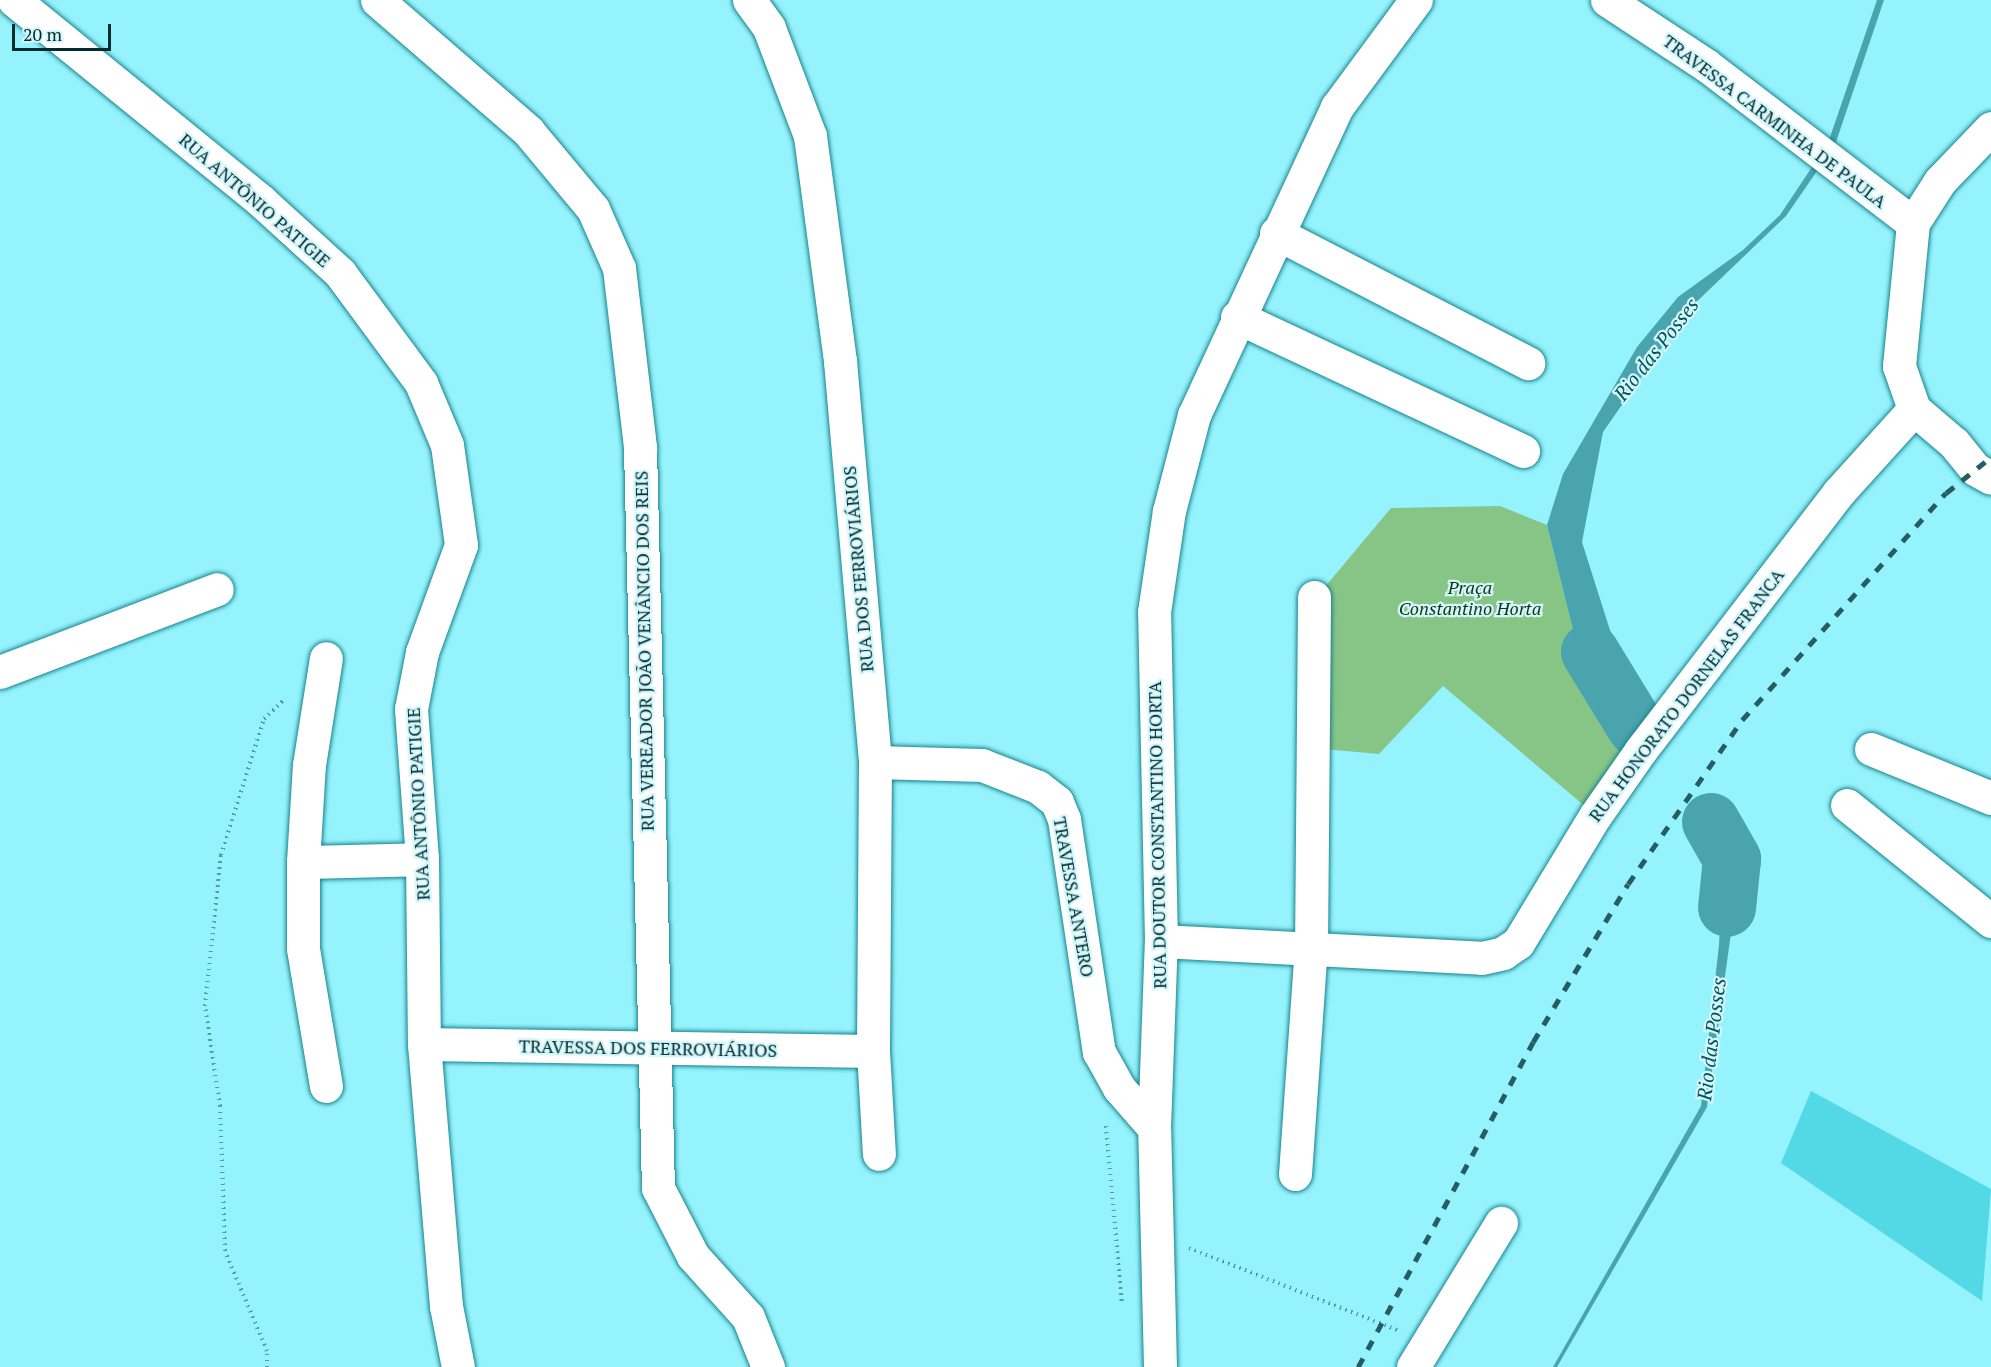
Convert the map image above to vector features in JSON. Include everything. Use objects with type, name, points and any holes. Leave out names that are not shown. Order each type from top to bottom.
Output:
[{"type":"street","name":"RUA ANTÔNIO PATIGIE","points":[[14,0],[261,201],[340,273],[421,383],[447,445],[461,545],[422,652],[411,709],[422,859],[424,1044],[446,1306],[458,1367]]},
{"type":"street","name":"RUA VEREADOR JOÃO VENÂNCIO DOS REIS","points":[[377,0],[528,131],[593,209],[619,268],[640,448],[658,1188],[693,1256],[748,1317],[768,1367]]},
{"type":"street","name":"RUA DOS FERROVIÁRIOS","points":[[749,0],[769,28],[810,136],[840,361],[875,762],[873,1051],[879,1154]]},
{"type":"street","name":"RUA DOUTOR CONSTANTINO HORTA","points":[[1160,1367],[1154,1128],[1161,941],[1154,612],[1169,511],[1194,415],[1276,233],[1337,107],[1416,0]]},
{"type":"street","name":"TRAVESSA CARMINHA DE PAULA","points":[[1607,0],[1706,65],[1913,223]]},
{"type":"street","points":[[1991,128],[1940,181],[1913,223],[1899,366],[1914,409],[1954,443],[1975,469],[1991,478]]},
{"type":"street","points":[[1276,233],[1528,363]]},
{"type":"street","points":[[1237,317],[1522,451]]},
{"type":"street","name":"RUA HONORATO DORNELAS FRANCA","points":[[1161,941],[1482,958],[1503,953],[1518,943],[1595,816],[1641,750],[1839,492],[1914,409]]},
{"type":"street","points":[[0,672],[217,589]]},
{"type":"street","points":[[1295,1174],[1311,948],[1314,597]]},
{"type":"street","points":[[326,658],[309,765],[303,862],[303,948],[326,1086]]},
{"type":"street","points":[[1871,749],[1991,798]]},
{"type":"street","name":"TRAVESSA ANTERO","points":[[875,762],[982,765],[1038,787],[1057,802],[1064,819],[1099,1052],[1119,1088],[1154,1128]]},
{"type":"street","points":[[1846,805],[1991,921]]},
{"type":"street","points":[[303,862],[422,859]]},
{"type":"street","name":"TRAVESSA DOS FERROVIÁRIOS","points":[[424,1044],[873,1051]]},
{"type":"street","points":[[1413,1367],[1501,1223]]},
{"type":"path","points":[[267,1367],[267,1351],[225,1251],[220,1106],[205,1006],[221,855],[264,719],[287,696]]},
{"type":"path","points":[[1106,1122],[1123,1309]]},
{"type":"path","points":[[1156,1234],[1400,1331]]},
{"type":"green space","name":"Praça Constantino Horta","points":[[1500,506],[1547,525],[1578,650],[1633,743],[1587,808],[1443,686],[1379,754],[1323,749],[1324,588],[1391,508]]},
{"type":"water","points":[[1877,0],[1884,0],[1835,145],[1786,216],[1688,310],[1603,432],[1582,542],[1615,646],[1650,703],[1626,727],[1578,650],[1547,525],[1563,474],[1637,347],[1678,297],[1743,250],[1780,215],[1828,143]]},
{"type":"water","points":[[1723,827],[1742,853],[1707,1107],[1557,1367],[1553,1367],[1701,1106],[1719,945],[1723,863],[1716,834]]},
{"type":"building","points":[[1811,1091],[1991,1189],[1982,1301],[1781,1163]]},
{"type":"waterway","name":"Rio das Posses","points":[[1590,652],[1636,727]]},
{"type":"waterway","name":"Rio das Posses","points":[[1711,822],[1732,859],[1727,908]]},
{"type":"railway","points":[[1358,1367],[1533,1042],[1628,884],[1742,720],[1946,493],[1991,457]]}]
